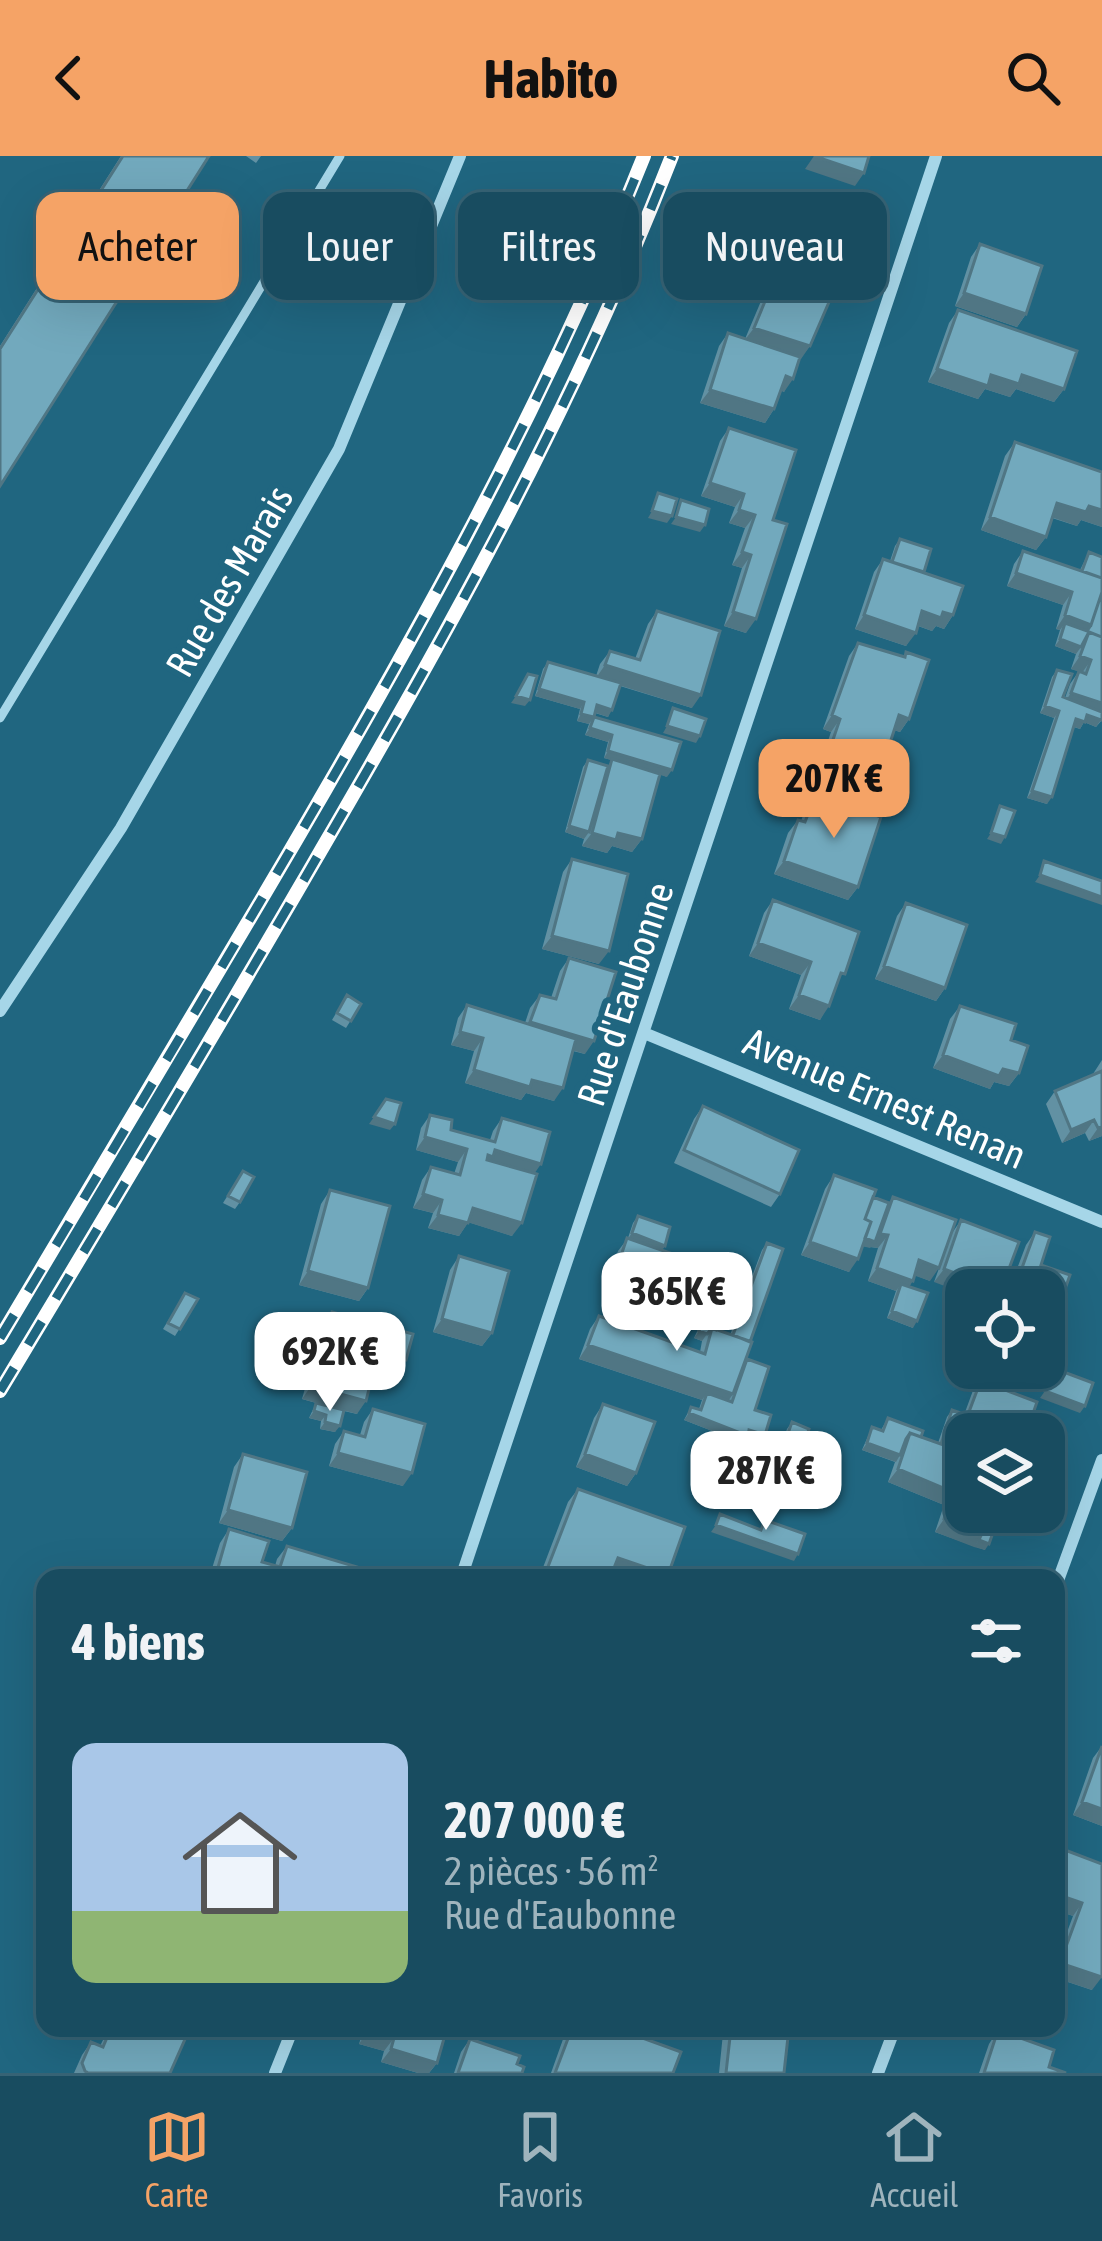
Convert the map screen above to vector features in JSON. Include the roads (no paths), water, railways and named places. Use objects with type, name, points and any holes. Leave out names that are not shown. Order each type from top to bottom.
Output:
[{"type":"street","name":"Rue des Marais","points":[[0,1010],[122,828],[339,448],[460,156]]},
{"type":"street","name":"Rue d'Eaubonne","points":[[464,1569],[936,156]]},
{"type":"street","name":"Avenue Ernest Renan","points":[[644,1033],[1102,1222]]},
{"type":"street","points":[[1062,1569],[1102,1460]]},
{"type":"street","points":[[275,2073],[289,2037]]},
{"type":"street","points":[[878,2073],[892,2037]]},
{"type":"lane","points":[[0,718],[340,156]]},
{"type":"railway","points":[[0,1338],[418,627],[515,442],[644,156]]},
{"type":"railway","points":[[0,1391],[281,920],[464,597],[554,424],[672,156]]}]
